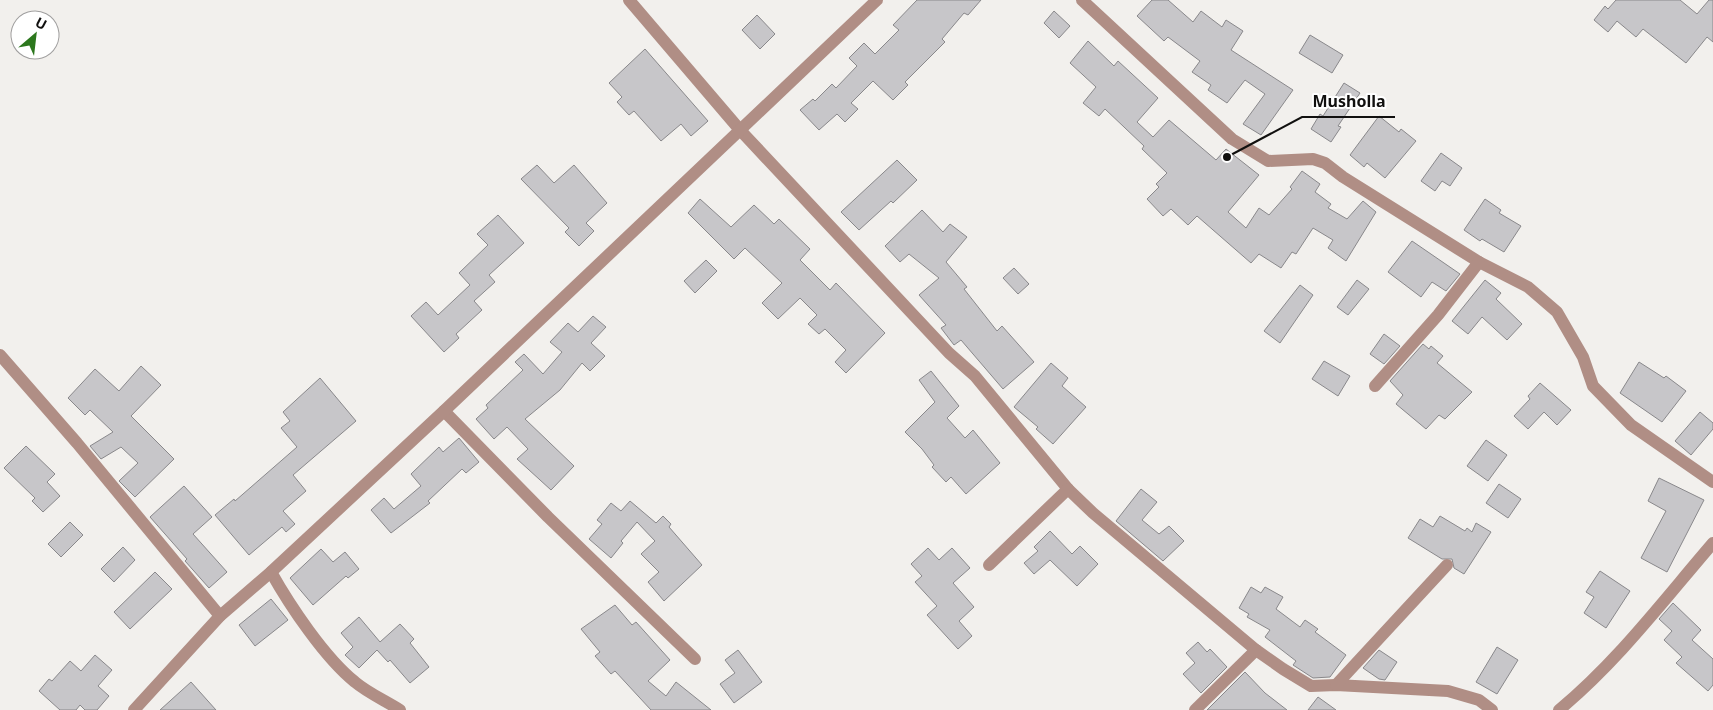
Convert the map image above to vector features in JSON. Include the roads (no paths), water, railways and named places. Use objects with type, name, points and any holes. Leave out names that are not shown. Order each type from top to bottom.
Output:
[{"type":"street","points":[[629,0],[740,130],[942,346],[975,376],[1068,489],[1126,542],[1256,650],[1311,686],[1336,685],[1448,691],[1479,700],[1492,710]]},
{"type":"street","points":[[134,710],[220,616],[271,572],[444,411],[877,0]]},
{"type":"street","points":[[1091,3],[1232,139],[1268,161],[1314,159],[1325,163],[1343,177],[1479,262],[1528,287],[1557,312],[1583,357],[1593,386],[1631,425],[1713,482]]},
{"type":"street","points":[[1375,386],[1438,315],[1479,262]]},
{"type":"street","points":[[0,355],[220,616]]},
{"type":"street","points":[[444,411],[548,517],[695,659]]},
{"type":"street","points":[[990,565],[1068,489]]},
{"type":"street","points":[[1558,710],[1590,684],[1636,636],[1711,549]]},
{"type":"street","points":[[1336,685],[1447,565]]},
{"type":"street","points":[[271,572],[282,591],[340,667],[355,682],[400,710]]},
{"type":"street","points":[[1195,710],[1256,650]]},
{"type":"place","name":"Musholla","points":[[1227,157]]}]
